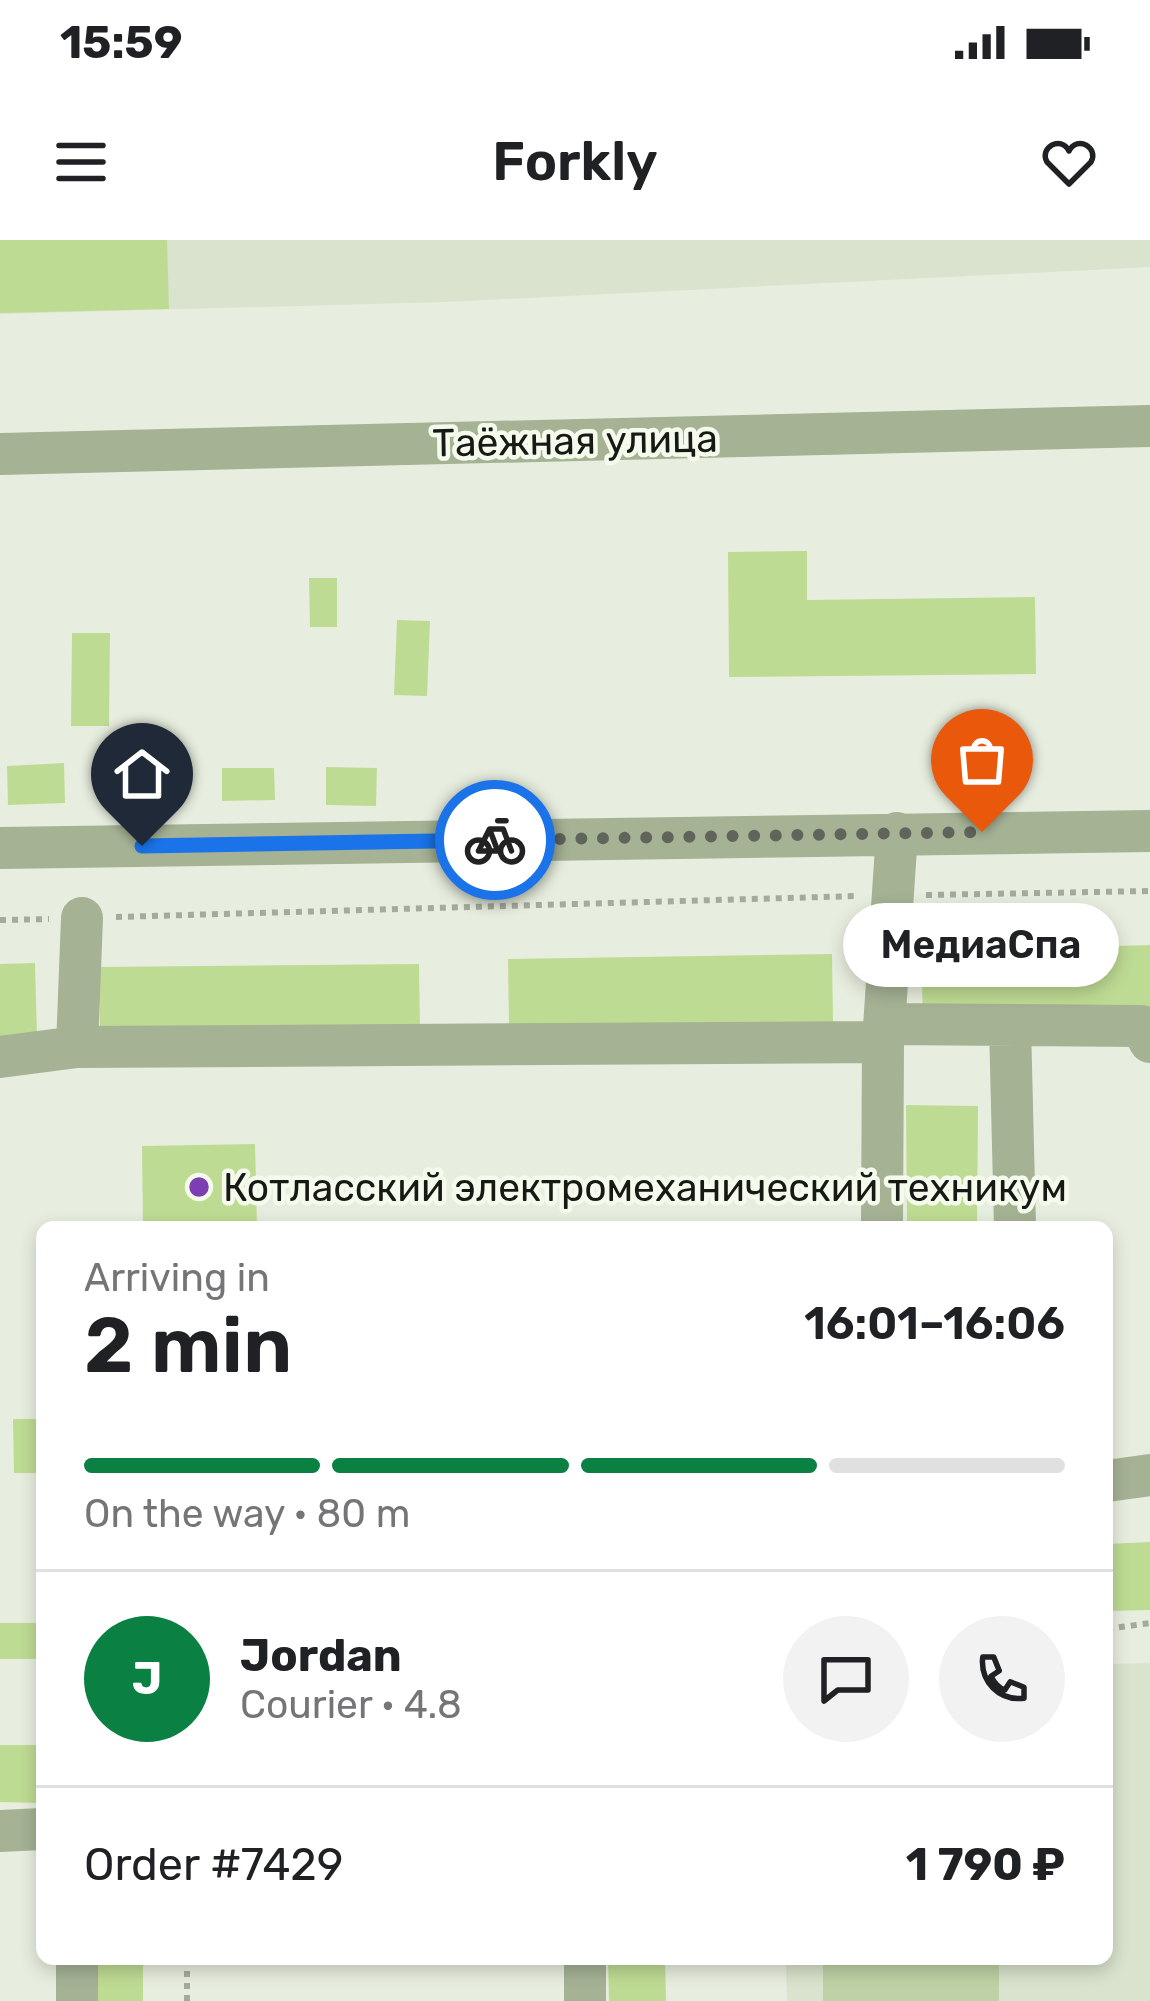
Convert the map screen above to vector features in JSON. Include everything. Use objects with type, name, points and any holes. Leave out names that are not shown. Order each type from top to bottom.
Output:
[{"type":"street","name":"Таёжная улица","points":[[0,454],[1150,426]]},
{"type":"street","points":[[0,848],[1150,831]]},
{"type":"street","points":[[882,1221],[884,1033],[897,833]]},
{"type":"street","points":[[77,1046],[82,918]]},
{"type":"street","points":[[1010,1024],[1016,1221]]},
{"type":"street","points":[[0,1057],[77,1046],[884,1033],[1010,1024],[1141,1026],[1150,1042]]},
{"type":"street","points":[[1113,1480],[1150,1475]]},
{"type":"street","points":[[0,1831],[36,1829]]},
{"type":"street","points":[[76,2001],[77,1965]]},
{"type":"street","points":[[585,1965],[585,2001]]},
{"type":"path","points":[[0,920],[1150,891]]},
{"type":"path","points":[[1113,1629],[1150,1623]]},
{"type":"path","points":[[187,1965],[187,2001]]},
{"type":"shaded area","points":[[0,240],[1150,240],[1150,267],[446,302],[0,314]]},
{"type":"shaded area","points":[[1150,1663],[1150,2001],[787,2001],[786,1965],[1113,1965],[1113,1664]]},
{"type":"green space","points":[[823,1965],[999,1965],[999,2001],[823,2001]]},
{"type":"building","points":[[0,240],[167,240],[169,309],[0,313]]},
{"type":"building","points":[[807,551],[807,600],[1035,597],[1036,674],[729,677],[728,552]]},
{"type":"building","points":[[309,578],[337,578],[337,627],[310,627]]},
{"type":"building","points":[[397,620],[430,621],[427,696],[394,695]]},
{"type":"building","points":[[72,633],[110,633],[109,726],[71,726]]},
{"type":"building","points":[[169,762],[171,801],[111,804],[109,765]]},
{"type":"building","points":[[64,763],[65,803],[8,805],[7,766]]},
{"type":"building","points":[[326,767],[377,768],[376,806],[326,805]]},
{"type":"building","points":[[222,768],[274,768],[275,800],[222,801]]},
{"type":"building","points":[[1150,945],[1150,1012],[923,1018],[921,952]]},
{"type":"building","points":[[832,954],[833,1023],[509,1028],[508,959]]},
{"type":"building","points":[[35,963],[37,1036],[0,1037],[0,964]]},
{"type":"building","points":[[419,964],[420,1031],[100,1034],[99,967]]},
{"type":"building","points":[[906,1105],[978,1106],[977,1221],[907,1221]]},
{"type":"building","name":"Котласский электромеханический техникум","points":[[255,1144],[257,1221],[143,1221],[142,1146]]},
{"type":"building","points":[[13,1419],[36,1419],[36,1473],[14,1473]]},
{"type":"building","points":[[1150,1542],[1150,1610],[1113,1611],[1113,1544]]},
{"type":"building","points":[[0,1623],[36,1623],[36,1659],[0,1659]]},
{"type":"building","points":[[0,1745],[36,1745],[36,1803],[0,1802]]},
{"type":"building","points":[[86,1965],[143,1965],[143,2001],[86,2001]]},
{"type":"building","points":[[608,1965],[665,1965],[666,2001],[609,2001]]},
{"type":"way so far","points":[[495,840],[982,832]]},
{"type":"place","name":"МедиаСпа","points":[[982,832]]},
{"type":"place","name":"Котласский электромеханический техникум","points":[[199,1187]]},
{"type":"route","points":[[142,846],[495,840]]}]
